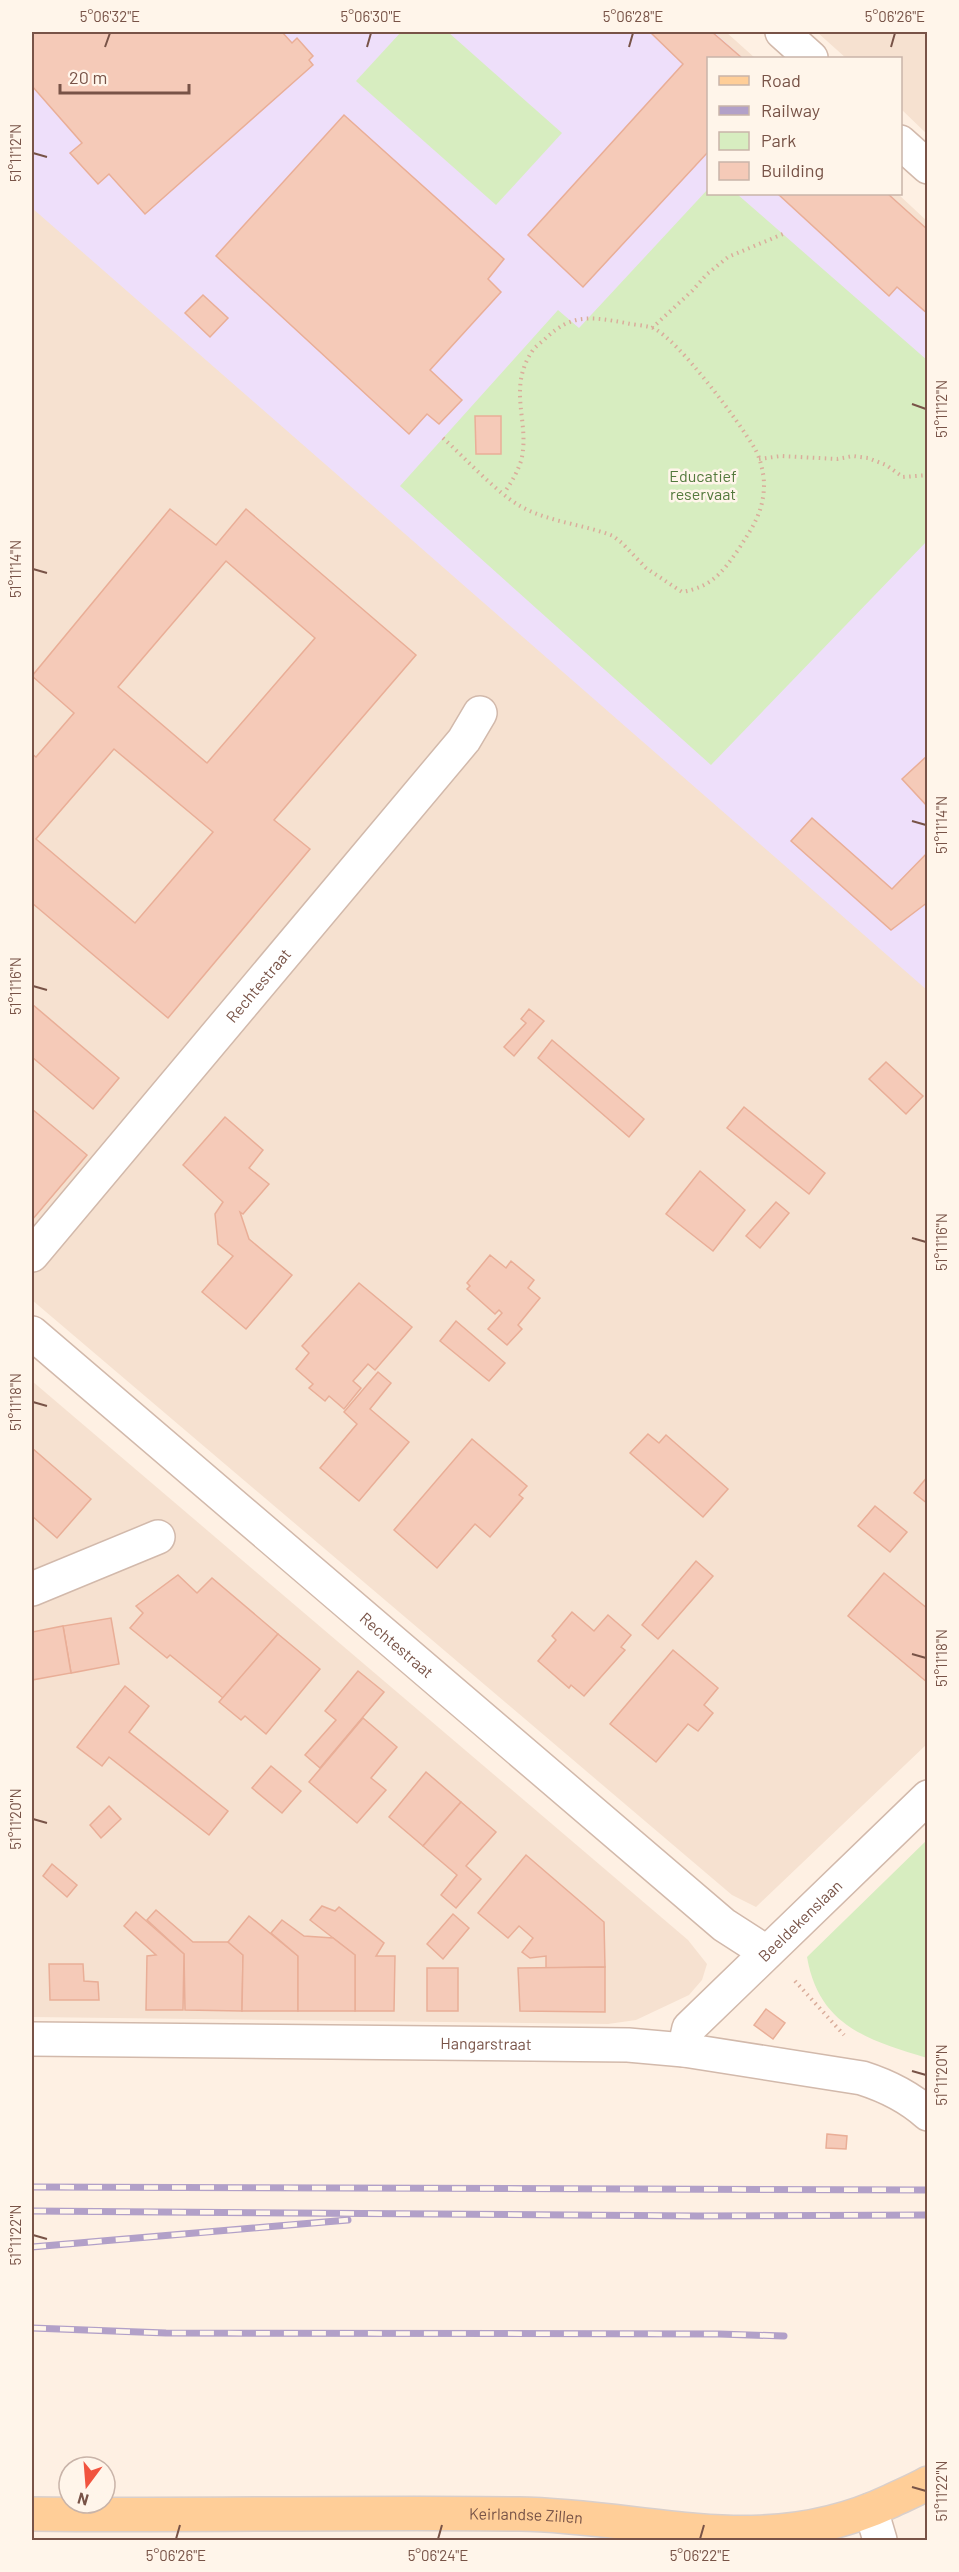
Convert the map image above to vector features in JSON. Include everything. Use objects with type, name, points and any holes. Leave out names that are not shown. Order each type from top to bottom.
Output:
[{"type":"main road","name":"Keirlandse Zillen","points":[[32,2514],[522,2514],[676,2529],[751,2533],[796,2530],[834,2523],[875,2525],[927,2483]]},
{"type":"street","points":[[782,32],[810,57]]},
{"type":"street","points":[[902,144],[927,167]]},
{"type":"street","name":"Rechtestraat","points":[[32,1255],[464,740],[480,713]]},
{"type":"street","name":"Rechtestraat","points":[[32,1333],[724,1925],[766,1953]]},
{"type":"street","points":[[32,1589],[158,1537]]},
{"type":"street","name":"Beeldekenslaan","points":[[684,2050],[690,2028],[927,1797]]},
{"type":"street","name":"Hangarstraat","points":[[32,2039],[628,2045],[684,2050],[862,2078],[886,2085],[908,2097],[927,2114]]},
{"type":"path","points":[[652,328],[692,291],[706,274],[729,257],[783,234]]},
{"type":"path","points":[[443,438],[504,493],[519,506],[613,536],[646,568],[682,592],[696,590],[716,579],[759,518],[764,482],[756,451],[744,432],[675,344],[652,328],[598,318],[579,318],[557,327],[533,350],[521,377],[519,403],[523,441],[521,461],[513,480],[504,493]]},
{"type":"path","points":[[759,459],[781,456],[837,459],[853,456],[868,458],[886,465],[903,477],[927,475]]},
{"type":"path","points":[[766,1953],[781,1966],[848,2039]]},
{"type":"shaded area","points":[[32,32],[726,32],[754,57],[707,57],[707,195],[899,195],[927,221],[927,1744],[756,1907],[732,1895],[32,1300]]},
{"type":"shaded area","points":[[32,32],[714,32],[742,57],[707,57],[707,195],[890,195],[927,229],[927,990],[32,208]]},
{"type":"shaded area","points":[[817,32],[927,32],[927,134],[902,110],[902,57],[845,57]]},
{"type":"shaded area","points":[[32,1381],[688,1940],[707,1964],[702,1980],[689,1995],[636,2020],[608,2024],[32,2017]]},
{"type":"green space","points":[[401,32],[448,32],[562,133],[496,205],[356,81]]},
{"type":"green space","name":"Educatief reservaat","points":[[707,190],[707,195],[738,195],[927,360],[927,541],[711,765],[400,486],[558,310],[579,328]]},
{"type":"green space","points":[[927,1840],[927,2058],[885,2044],[849,2027],[835,2015],[823,1999],[813,1980],[807,1957]]},
{"type":"building","points":[[32,32],[282,32],[292,43],[297,38],[313,56],[309,60],[313,65],[145,214],[109,174],[98,184],[70,153],[82,143],[32,86]]},
{"type":"building","points":[[650,32],[712,32],[741,57],[707,57],[707,153],[583,287],[528,235],[683,64]]},
{"type":"building","points":[[344,115],[504,259],[488,279],[501,292],[430,370],[462,400],[439,424],[427,414],[409,434],[216,256]]},
{"type":"building","points":[[779,195],[889,195],[928,230],[928,314],[897,287],[889,296]]},
{"type":"building","points":[[203,295],[228,318],[210,337],[185,313]]},
{"type":"building","points":[[475,416],[501,416],[501,454],[476,454]]},
{"type":"building","points":[[170,509],[216,545],[246,509],[416,655],[274,820],[310,849],[168,1018],[32,903],[32,754],[36,757],[74,713],[32,676]],"holes":[[[226,561],[315,638],[207,763],[118,687]],[[114,749],[213,832],[135,923],[36,839]]]},
{"type":"building","points":[[928,755],[928,807],[902,779]]},
{"type":"building","points":[[812,818],[892,889],[928,852],[928,902],[891,930],[791,841]]},
{"type":"building","points":[[32,1004],[119,1078],[93,1109],[32,1057]]},
{"type":"building","points":[[529,1009],[544,1021],[514,1056],[504,1047],[526,1023],[521,1019]]},
{"type":"building","points":[[552,1040],[644,1119],[629,1137],[538,1058]]},
{"type":"building","points":[[886,1062],[923,1096],[906,1114],[869,1079]]},
{"type":"building","points":[[744,1107],[825,1173],[809,1194],[727,1128]]},
{"type":"building","points":[[32,1109],[87,1155],[32,1220]]},
{"type":"building","points":[[225,1117],[263,1150],[249,1168],[269,1184],[243,1214],[240,1212],[249,1239],[292,1275],[246,1329],[202,1292],[233,1256],[218,1244],[215,1214],[223,1202],[183,1165]]},
{"type":"building","points":[[700,1171],[745,1210],[713,1251],[666,1214]]},
{"type":"building","points":[[776,1202],[789,1213],[760,1248],[746,1236]]},
{"type":"building","points":[[490,1255],[506,1268],[511,1261],[534,1280],[528,1288],[540,1298],[518,1325],[522,1329],[507,1345],[488,1329],[502,1313],[499,1310],[495,1314],[467,1289],[470,1286],[467,1283]]},
{"type":"building","points":[[359,1283],[412,1327],[375,1370],[368,1364],[353,1381],[361,1388],[344,1409],[329,1396],[325,1401],[309,1388],[313,1384],[296,1369],[309,1353],[302,1346]]},
{"type":"building","points":[[456,1321],[505,1363],[489,1381],[440,1341]]},
{"type":"building","points":[[378,1372],[391,1383],[370,1409],[409,1442],[359,1501],[320,1468],[357,1424],[344,1412]]},
{"type":"building","points":[[648,1434],[659,1443],[666,1435],[728,1489],[703,1517],[630,1453]]},
{"type":"building","points":[[472,1439],[527,1486],[519,1495],[523,1498],[490,1537],[475,1524],[437,1568],[394,1530]]},
{"type":"building","points":[[32,1448],[91,1499],[57,1538],[32,1516]]},
{"type":"building","points":[[928,1476],[928,1504],[914,1493]]},
{"type":"building","points":[[875,1506],[907,1532],[890,1552],[858,1526]]},
{"type":"building","points":[[696,1561],[713,1576],[658,1639],[642,1625]]},
{"type":"building","points":[[884,1573],[928,1609],[928,1683],[848,1616]]},
{"type":"building","points":[[178,1575],[197,1593],[212,1578],[278,1634],[223,1698],[170,1655],[167,1658],[130,1628],[143,1613],[136,1606]]},
{"type":"building","points":[[572,1612],[594,1631],[608,1615],[631,1635],[621,1647],[625,1650],[584,1696],[571,1685],[569,1688],[538,1661],[556,1640],[552,1636]]},
{"type":"building","points":[[111,1618],[119,1664],[71,1673],[63,1626]]},
{"type":"building","points":[[63,1626],[71,1673],[32,1680],[32,1632]]},
{"type":"building","points":[[278,1634],[320,1669],[266,1734],[245,1716],[241,1720],[219,1702]]},
{"type":"building","points":[[673,1650],[718,1688],[704,1705],[713,1713],[698,1731],[688,1724],[656,1762],[610,1724]]},
{"type":"building","points":[[358,1671],[384,1692],[320,1768],[305,1755],[336,1720],[325,1711]]},
{"type":"building","points":[[125,1686],[149,1706],[129,1732],[228,1811],[209,1835],[109,1757],[102,1766],[77,1747]]},
{"type":"building","points":[[363,1718],[397,1747],[371,1778],[386,1790],[357,1823],[309,1782]]},
{"type":"building","points":[[271,1766],[301,1791],[282,1813],[252,1788]]},
{"type":"building","points":[[426,1772],[461,1802],[423,1846],[389,1817]]},
{"type":"building","points":[[461,1802],[496,1832],[466,1866],[481,1879],[456,1908],[441,1895],[457,1875],[423,1846]]},
{"type":"building","points":[[109,1806],[121,1819],[101,1838],[90,1825]]},
{"type":"building","points":[[526,1855],[604,1922],[605,1967],[546,1968],[546,1956],[530,1958],[522,1952],[533,1938],[519,1926],[508,1938],[478,1913]]},
{"type":"building","points":[[52,1864],[77,1885],[67,1897],[43,1876]]},
{"type":"building","points":[[322,1906],[335,1911],[339,1907],[384,1943],[376,1956],[395,1956],[394,2011],[355,2011],[355,1955],[310,1920]]},
{"type":"building","points":[[156,1910],[193,1942],[228,1942],[243,1955],[242,2011],[185,2010],[184,1954],[147,1920]]},
{"type":"building","points":[[136,1912],[184,1954],[183,2010],[146,2010],[147,1956],[156,1955],[124,1926]]},
{"type":"building","points":[[453,1914],[469,1928],[443,1959],[427,1944]]},
{"type":"building","points":[[249,1916],[298,1956],[298,2011],[242,2011],[243,1955],[228,1942]]},
{"type":"building","points":[[282,1920],[304,1936],[333,1938],[355,1955],[355,2011],[298,2011],[298,1956],[271,1933]]},
{"type":"building","points":[[49,1964],[83,1964],[84,1981],[98,1982],[99,2000],[50,2000]]},
{"type":"building","points":[[605,1967],[605,2012],[520,2011],[518,1968]]},
{"type":"building","points":[[427,1968],[458,1968],[458,2011],[427,2011]]},
{"type":"building","points":[[766,2009],[785,2023],[773,2039],[754,2025]]},
{"type":"building","points":[[827,2134],[847,2136],[846,2149],[826,2148]]},
{"type":"railway","points":[[32,2187],[928,2190]]},
{"type":"railway","points":[[32,2211],[698,2216],[928,2215]]},
{"type":"railway","points":[[32,2247],[348,2220]]},
{"type":"railway","points":[[32,2328],[166,2333],[784,2336]]}]
